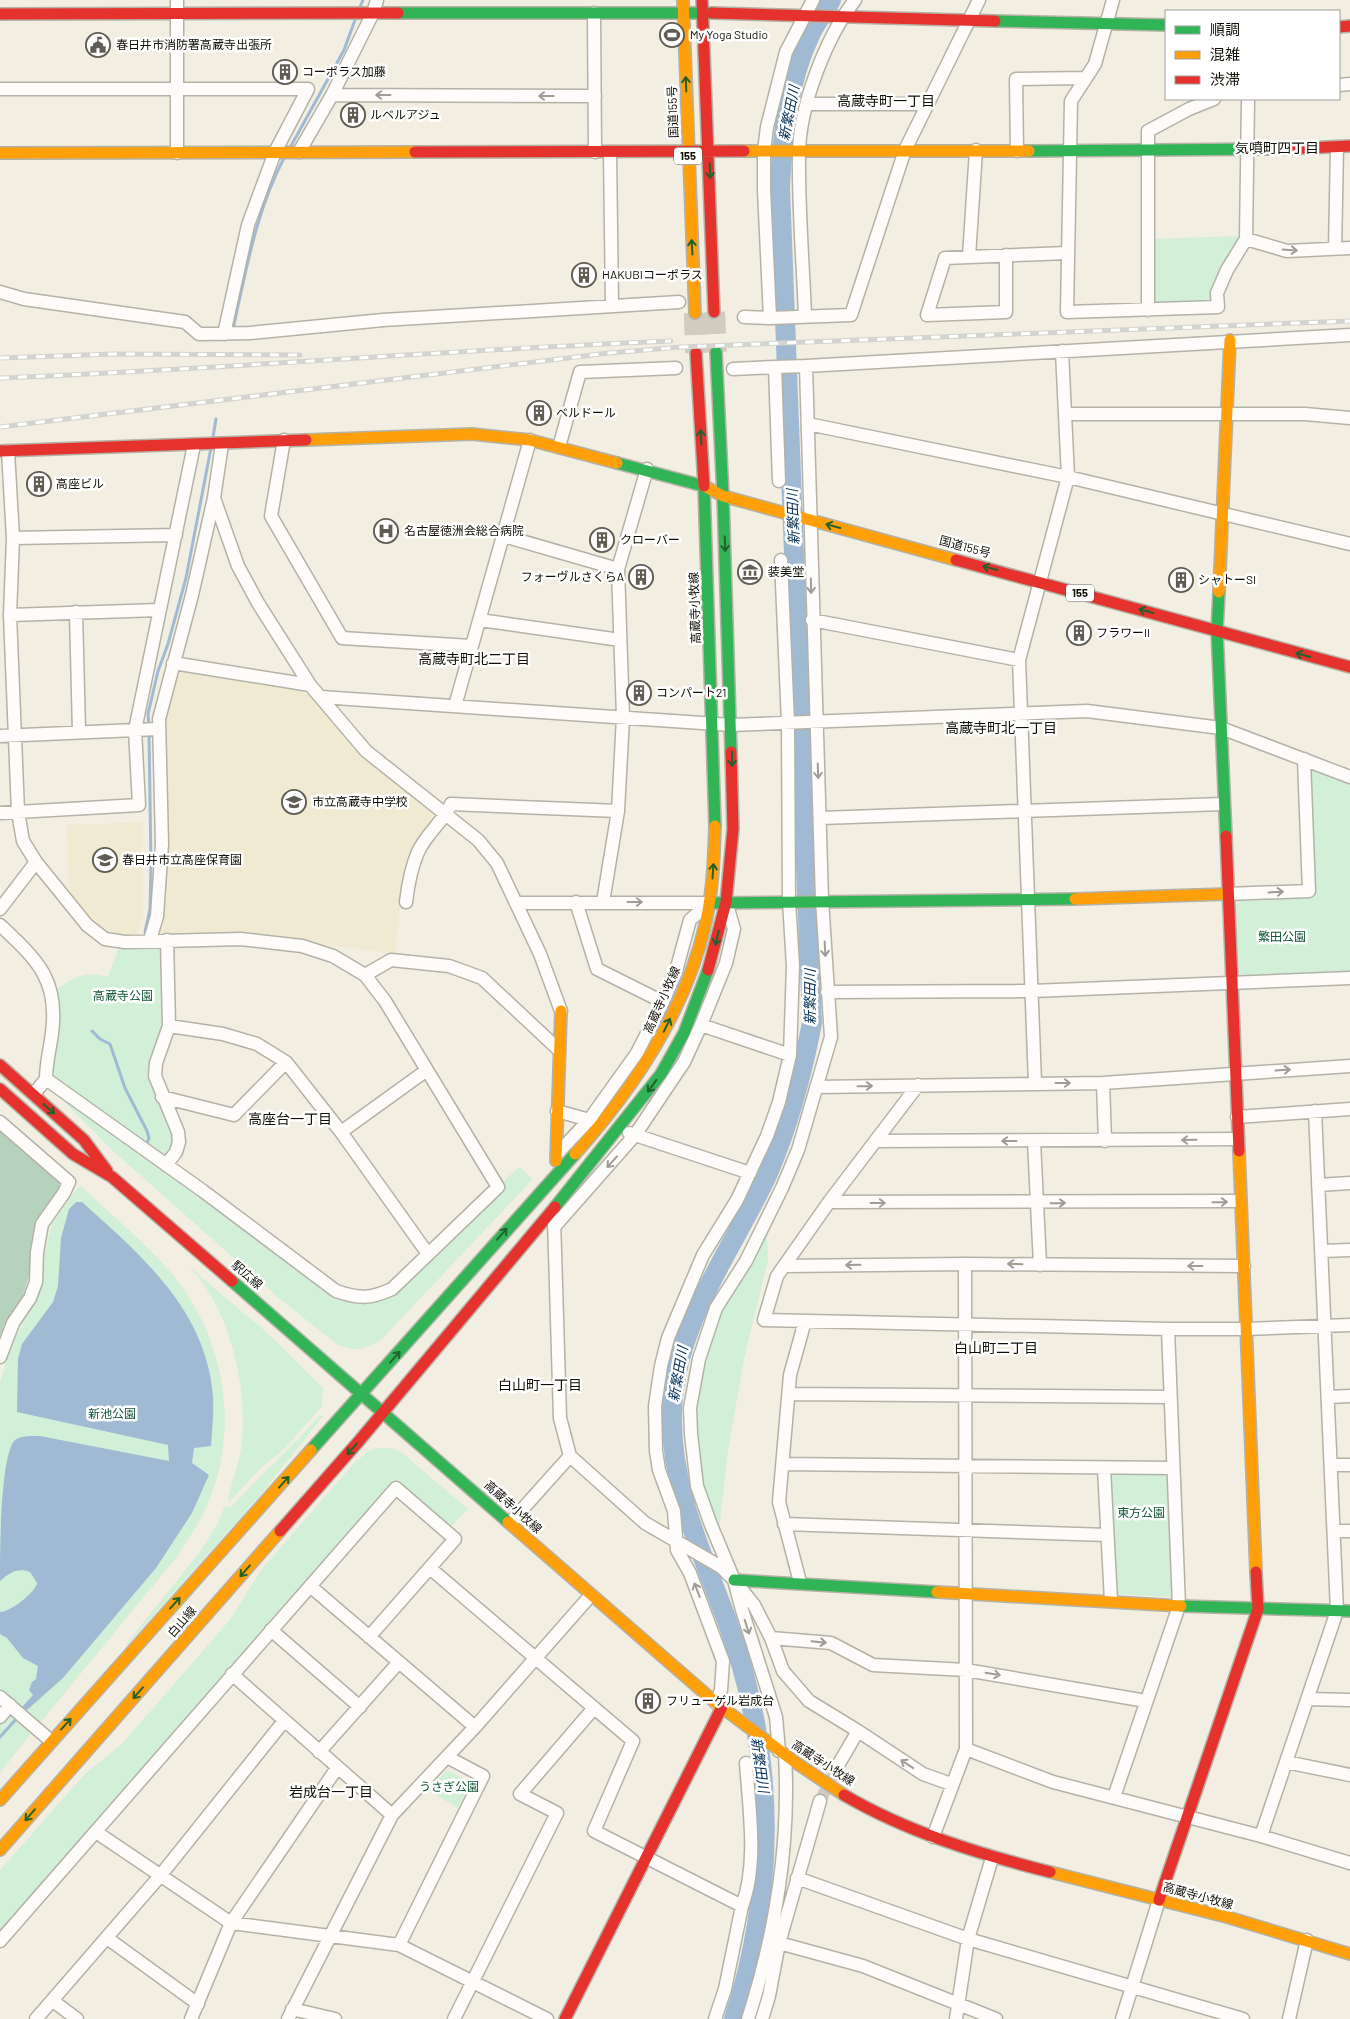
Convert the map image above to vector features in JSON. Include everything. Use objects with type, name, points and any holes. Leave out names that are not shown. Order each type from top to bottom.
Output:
[{"type":"main road","name":"国道155号","points":[[684,0],[688,152],[696,313]]},
{"type":"main road","name":"155","points":[[702,0],[714,312]]},
{"type":"main road","points":[[0,14],[350,13],[372,8],[594,13],[703,12],[809,14],[1165,24]]},
{"type":"main road","points":[[0,153],[709,152],[799,150],[1070,151],[1247,150],[1350,146]]},
{"type":"main road","points":[[1159,1900],[1258,1609],[1217,625],[1230,340]]},
{"type":"main road","points":[[382,1411],[608,1143],[661,1074],[684,1033],[701,992],[726,902],[733,829],[732,725],[716,352]]},
{"type":"main road","points":[[4,451],[472,434],[530,440],[647,469],[704,486],[696,353]]},
{"type":"main road","name":"155","points":[[704,486],[723,490]]},
{"type":"main road","name":"高蔵寺小牧線","points":[[704,486],[715,830],[709,903],[701,942],[684,989],[645,1066],[594,1133],[363,1393],[591,1595],[719,1705],[782,1753],[878,1813],[933,1838],[992,1858],[1159,1900],[1307,1940],[1350,1954]]},
{"type":"main road","name":"国道155号","points":[[723,490],[1043,573],[1350,667]]},
{"type":"main road","name":"国道155号","points":[[1154,601],[1217,625],[1350,655]]},
{"type":"main road","points":[[709,903],[822,900],[1027,900],[1227,894]]},
{"type":"main road","points":[[556,1158],[561,1010]]},
{"type":"main road","name":"駅広線","points":[[0,1064],[84,1140],[112,1177]]},
{"type":"main road","name":"駅広線","points":[[0,1089],[73,1154],[112,1177],[363,1393]]},
{"type":"main road","name":"白山線","points":[[0,1800],[363,1393]]},
{"type":"main road","name":"白山線","points":[[0,1850],[359,1441],[382,1411]]},
{"type":"main road","points":[[734,1580],[800,1582],[1179,1606],[1344,1611]]},
{"type":"main road","points":[[565,2019],[647,1858],[719,1705]]},
{"type":"street","points":[[177,0],[177,153]]},
{"type":"street","points":[[770,318],[764,151],[776,85],[786,52],[809,14],[813,0]]},
{"type":"street","points":[[805,316],[799,150],[807,104],[824,56],[841,16],[855,0]]},
{"type":"street","points":[[744,317],[851,315],[906,150],[979,0]]},
{"type":"street","points":[[1113,0],[1095,64],[1084,78],[1071,101],[1067,312],[1218,307],[1217,293],[1227,270],[1246,240],[1248,100]]},
{"type":"street","points":[[300,152],[332,95],[372,8]]},
{"type":"street","points":[[594,13],[595,152]]},
{"type":"street","points":[[1017,151],[1016,79],[1084,78]]},
{"type":"street","points":[[0,89],[308,89],[275,152],[248,225],[224,334]]},
{"type":"street","points":[[332,95],[595,96]]},
{"type":"street","points":[[1148,310],[1148,131],[1189,109],[1212,100]]},
{"type":"street","points":[[807,104],[928,104]]},
{"type":"street","points":[[1335,249],[1337,147]]},
{"type":"street","points":[[968,257],[976,150]]},
{"type":"street","points":[[610,152],[612,305]]},
{"type":"street","points":[[1246,240],[1287,251],[1350,248]]},
{"type":"street","points":[[1006,256],[1006,312],[928,315],[945,258],[1067,253]]},
{"type":"street","points":[[0,292],[24,299],[185,322],[199,334],[224,334],[383,320],[679,302]]},
{"type":"street","points":[[733,369],[1230,340],[1350,335]]},
{"type":"street","points":[[1035,1083],[1019,660],[1068,477],[1062,351]]},
{"type":"street","points":[[748,2019],[767,1947],[787,1822],[782,1753],[776,1717],[734,1580],[697,1486],[690,1408],[699,1359],[716,1308],[746,1261],[782,1188],[798,1150],[831,1037],[822,900],[812,620],[814,513],[806,366]]},
{"type":"street","points":[[775,367],[779,482]]},
{"type":"street","points":[[559,448],[580,372],[676,368]]},
{"type":"street","points":[[1066,414],[1305,414],[1350,418]]},
{"type":"street","points":[[808,424],[1068,477],[1350,544]]},
{"type":"street","points":[[284,440],[271,516],[342,638],[471,646]]},
{"type":"street","points":[[454,706],[530,440]]},
{"type":"street","points":[[210,444],[214,498],[238,566],[258,603],[310,685],[344,727],[366,751],[478,840],[496,863],[540,954],[561,1010]]},
{"type":"street","points":[[0,813],[139,805],[137,730],[159,610],[176,535],[210,444]]},
{"type":"street","points":[[4,451],[13,538],[6,663],[15,736],[18,812],[23,841],[36,862],[87,925],[105,939],[125,942],[241,939],[302,946],[333,956],[365,975],[385,1001],[498,1187],[392,1289],[374,1297],[354,1297],[336,1291],[46,1079]]},
{"type":"street","points":[[603,902],[618,811],[623,717],[618,569],[647,469]]},
{"type":"street","points":[[150,940],[157,916],[162,844],[162,787],[158,729],[214,498]]},
{"type":"street","points":[[13,538],[176,535]]},
{"type":"street","points":[[504,536],[618,569]]},
{"type":"street","points":[[719,1705],[723,1661],[690,1573],[680,1558],[680,1542],[674,1511],[659,1470],[656,1451],[655,1406],[660,1366],[668,1338],[687,1289],[703,1255],[750,1173],[779,1102],[790,1055],[793,966],[789,901],[788,723],[781,560]]},
{"type":"street","points":[[10,615],[159,610]]},
{"type":"street","points":[[76,612],[80,732]]},
{"type":"street","points":[[480,620],[620,640]]},
{"type":"street","points":[[812,620],[1019,660]]},
{"type":"street","points":[[173,663],[310,685]]},
{"type":"street","points":[[321,697],[732,725],[1087,711],[1221,728],[1350,777]]},
{"type":"street","points":[[0,736],[158,729]]},
{"type":"street","points":[[1227,894],[1309,891],[1304,759]]},
{"type":"street","points":[[406,902],[409,878],[418,851],[447,814],[451,804],[618,811]]},
{"type":"street","points":[[820,818],[1223,804]]},
{"type":"street","points":[[0,909],[36,862]]},
{"type":"street","points":[[576,902],[597,969],[663,1002]]},
{"type":"street","points":[[726,902],[734,929],[726,963],[702,1025],[684,1062],[632,1134],[554,1223],[560,1418],[570,1456],[645,1523],[721,1567],[734,1580],[754,1605],[783,1671],[809,1701],[923,1774],[951,1784]]},
{"type":"street","points":[[517,903],[709,903]]},
{"type":"street","points":[[556,1158],[591,1120],[637,1052],[663,1002],[676,971],[690,920],[709,903]]},
{"type":"street","points":[[0,925],[35,958],[46,977],[52,994],[54,1012],[46,1066],[46,1079],[34,1094]]},
{"type":"street","points":[[166,940],[170,1026],[156,1063],[155,1076],[162,1097],[178,1132],[179,1142],[176,1152],[166,1165]]},
{"type":"street","points":[[365,975],[391,960],[449,966],[482,978],[559,1050]]},
{"type":"street","points":[[827,992],[1032,991],[1350,978]]},
{"type":"street","points":[[702,1025],[790,1055]]},
{"type":"street","points":[[170,1026],[223,1034],[257,1044],[286,1062],[341,1132],[428,1254]]},
{"type":"street","points":[[162,1097],[234,1116],[286,1062]]},
{"type":"street","points":[[816,1087],[1103,1083],[1350,1066]]},
{"type":"street","points":[[341,1132],[427,1070]]},
{"type":"street","points":[[1103,1083],[1105,1141]]},
{"type":"street","points":[[918,1085],[829,1202],[777,1276],[764,1320],[1168,1329],[1247,1329],[1350,1325]]},
{"type":"street","points":[[1237,1116],[1350,1109]]},
{"type":"street","points":[[557,1110],[591,1120]]},
{"type":"street","points":[[1261,1836],[1308,1700],[1344,1611],[1334,1531],[1315,1111]]},
{"type":"street","points":[[0,1122],[69,1182],[64,1193],[42,1224],[37,1252],[36,1282],[30,1298],[13,1323],[0,1357]]},
{"type":"street","points":[[632,1134],[750,1173]]},
{"type":"street","points":[[876,1141],[1238,1139]]},
{"type":"street","points":[[1034,1141],[1040,1265]]},
{"type":"street","points":[[1318,1185],[1350,1183]]},
{"type":"street","points":[[829,1202],[1240,1202]]},
{"type":"street","points":[[1322,1251],[1350,1250]]},
{"type":"street","points":[[784,1266],[965,1264],[1244,1266]]},
{"type":"street","points":[[933,1838],[951,1784],[966,1749],[965,1264]]},
{"type":"street","points":[[800,1582],[779,1502],[790,1375],[805,1321]]},
{"type":"street","points":[[1114,1797],[1179,1606],[1168,1329]]},
{"type":"street","points":[[789,1394],[1170,1397]]},
{"type":"street","points":[[1328,1397],[1350,1396]]},
{"type":"street","points":[[510,1523],[570,1456]]},
{"type":"street","points":[[783,1464],[1173,1468]]},
{"type":"street","points":[[1332,1465],[1350,1465]]},
{"type":"street","points":[[1104,1468],[1110,1601]]},
{"type":"street","points":[[0,1941],[396,1488],[455,1539],[431,1569],[370,1637]]},
{"type":"street","points":[[784,1524],[1107,1535]]},
{"type":"street","points":[[1334,1531],[1350,1531]]},
{"type":"street","points":[[431,1569],[633,1741],[594,1831],[742,1906]]},
{"type":"street","points":[[310,1586],[475,1727]]},
{"type":"street","points":[[335,2019],[290,2014],[392,1815],[447,1758],[535,1656],[591,1595]]},
{"type":"street","points":[[271,1630],[360,1707]]},
{"type":"street","points":[[770,1638],[831,1643],[873,1665],[966,1670],[1146,1701]]},
{"type":"street","points":[[319,1752],[399,1662]]},
{"type":"street","points":[[232,1674],[392,1815]]},
{"type":"street","points":[[0,1697],[51,1741]]},
{"type":"street","points":[[1308,1700],[1350,1700]]},
{"type":"street","points":[[0,1717],[10,1705]]},
{"type":"street","points":[[454,2019],[557,1813],[520,1794],[594,1708]]},
{"type":"street","points":[[36,2019],[160,1876],[284,1721]]},
{"type":"street","points":[[837,1767],[858,1731]]},
{"type":"street","points":[[966,1749],[1053,1782],[1188,1816],[1350,1863]]},
{"type":"street","points":[[399,1945],[483,1776],[447,1758]]},
{"type":"street","points":[[1286,1762],[1350,1775]]},
{"type":"street","points":[[715,2019],[725,1989],[742,1906],[747,1894],[751,1837],[746,1763]]},
{"type":"street","points":[[191,2019],[231,1923],[337,1768]]},
{"type":"street","points":[[762,2019],[769,1996],[779,1943],[820,1801]]},
{"type":"street","points":[[96,1832],[231,1923],[399,1945],[547,2019]]},
{"type":"street","points":[[956,2019],[968,1940],[992,1858]]},
{"type":"street","points":[[797,1878],[968,1940],[1243,2019]]},
{"type":"street","points":[[1122,2019],[1159,1900]]},
{"type":"street","points":[[107,1938],[198,2004]]},
{"type":"street","points":[[1289,2019],[1307,1940]]},
{"type":"street","points":[[779,1943],[863,1966],[996,2019]]},
{"type":"street","points":[[53,2001],[77,2019]]},
{"type":"shaded area","name":"市立高蔵寺中学校","points":[[176,667],[304,687],[441,816],[403,882],[395,954],[242,934],[153,935],[162,727]]},
{"type":"shaded area","name":"春日井市立高座保育園","points":[[142,822],[143,914],[137,936],[112,935],[96,926],[69,895],[67,825]]},
{"type":"green space","points":[[1240,236],[1210,301],[1155,304],[1152,300],[1152,239]]},
{"type":"green space","name":"繁田公園","points":[[1313,770],[1350,784],[1350,971],[1242,976],[1239,973],[1236,905],[1240,901],[1314,898],[1310,772]]},
{"type":"green space","name":"高蔵寺公園","points":[[163,946],[166,1021],[155,1044],[150,1072],[155,1096],[173,1134],[173,1145],[167,1155],[162,1155],[52,1076],[50,1071],[59,1017],[57,989],[81,976],[100,975],[108,977],[119,947]]},
{"type":"green space","points":[[49,1087],[358,1303],[381,1300],[402,1288],[504,1188],[502,1183],[519,1167],[532,1180],[380,1341],[361,1349],[351,1349],[338,1345],[279,1298],[113,1151]]},
{"type":"green space","points":[[0,1129],[59,1181],[60,1189],[37,1220],[29,1276],[22,1298],[4,1325],[0,1336]]},
{"type":"green space","name":"新池公園","points":[[81,1186],[166,1267],[185,1292],[201,1318],[213,1347],[221,1376],[224,1438],[219,1468],[210,1498],[200,1520],[179,1554],[40,1723],[0,1689],[0,1383],[10,1347],[42,1288],[45,1251],[53,1221]]},
{"type":"green space","points":[[767,1230],[768,1260],[744,1359],[728,1451],[719,1530],[703,1494],[694,1409],[704,1353],[719,1311]]},
{"type":"green space","points":[[186,1264],[272,1337],[323,1388],[322,1406],[285,1448],[262,1467],[229,1502],[240,1455],[243,1432],[240,1380],[226,1327],[215,1303],[202,1282]]},
{"type":"green space","points":[[320,1415],[323,1416],[262,1493],[127,1645],[200,1552],[218,1523],[225,1506],[230,1508]]},
{"type":"green space","points":[[378,1448],[391,1448],[401,1452],[468,1509],[451,1527],[399,1482],[393,1482],[0,1932],[0,1870],[85,1774],[122,1744],[229,1621],[262,1569],[355,1462],[369,1451]]},
{"type":"green space","name":"東方公園","points":[[1112,1474],[1165,1474],[1169,1477],[1174,1594],[1170,1597],[1118,1594],[1115,1591],[1109,1477]]},
{"type":"green space","points":[[11,1716],[31,1733],[0,1773],[0,1724],[6,1717]]},
{"type":"green space","name":"うさぎ公園","points":[[447,1770],[470,1782],[458,1808],[428,1790]]},
{"type":"water","name":"新池公園","points":[[76,1202],[82,1202],[148,1264],[184,1311],[198,1337],[208,1365],[213,1396],[213,1415],[211,1446],[194,1448],[192,1463],[209,1475],[192,1513],[156,1568],[63,1678],[27,1710],[22,1707],[33,1695],[29,1690],[32,1682],[36,1679],[38,1666],[23,1658],[7,1638],[0,1634],[0,1612],[10,1609],[22,1601],[32,1592],[37,1583],[30,1572],[22,1570],[10,1573],[0,1581],[3,1486],[9,1451],[14,1441],[23,1437],[40,1436],[169,1461],[168,1445],[17,1412],[18,1359],[22,1344],[53,1302],[58,1286],[61,1238],[69,1209]]},
{"type":"waterway","points":[[360,7],[363,0]]},
{"type":"waterway","name":"新繁田川","points":[[734,2019],[748,1970],[763,1872],[765,1824],[762,1775],[756,1726],[745,1677],[683,1497],[673,1442],[672,1413],[675,1380],[694,1318],[776,1155],[794,1099],[812,1023],[780,188],[782,148],[797,70],[811,33],[831,0]]},
{"type":"waterway","points":[[291,146],[344,50],[355,20]]},
{"type":"waterway","points":[[233,329],[247,263],[259,220],[274,178],[284,158]]},
{"type":"waterway","points":[[213,437],[216,419]]},
{"type":"waterway","points":[[149,727],[148,714],[158,671],[168,644],[186,578],[211,448]]},
{"type":"waterway","points":[[145,932],[150,909],[151,865],[149,733]]},
{"type":"waterway","points":[[92,1031],[100,1039],[110,1044],[125,1088],[147,1131],[149,1138],[147,1143]]},
{"type":"waterway","points":[[0,1737],[18,1717]]},
{"type":"tunnel","points":[[714,312],[716,352]]},
{"type":"tunnel","points":[[695,313],[696,353]]},
{"type":"tunnel","points":[[820,1801],[837,1767]]},
{"type":"railway","points":[[0,427],[609,353],[681,347],[1350,321]]},
{"type":"railway","points":[[0,378],[671,341]]},
{"type":"railway","points":[[0,358],[114,354],[300,355]]},
{"type":"traffic: fast","points":[[398,13],[712,13]]},
{"type":"traffic: fast","points":[[995,21],[1165,25]]},
{"type":"traffic: fast","points":[[1029,151],[1285,149]]},
{"type":"traffic: fast","points":[[716,352],[723,496]]},
{"type":"traffic: fast","points":[[617,463],[704,486],[715,826]]},
{"type":"traffic: fast","points":[[723,496],[731,752]]},
{"type":"traffic: fast","points":[[1219,592],[1217,631],[1226,836]]},
{"type":"traffic: fast","points":[[715,903],[1075,899]]},
{"type":"traffic: fast","points":[[555,1207],[661,1074],[684,1033],[708,970]]},
{"type":"traffic: fast","points":[[311,1450],[575,1154]]},
{"type":"traffic: fast","points":[[232,1281],[508,1522]]},
{"type":"traffic: fast","points":[[734,1580],[937,1592]]},
{"type":"traffic: fast","points":[[1181,1606],[1350,1611]]},
{"type":"traffic: slow","points":[[683,0],[695,313]]},
{"type":"traffic: slow","points":[[744,151],[1029,151]]},
{"type":"traffic: slow","points":[[0,153],[415,152]]},
{"type":"traffic: slow","points":[[1219,592],[1230,340]]},
{"type":"traffic: slow","points":[[306,440],[472,434],[530,440],[617,463]]},
{"type":"traffic: slow","points":[[704,486],[723,496],[956,560]]},
{"type":"traffic: slow","points":[[575,1154],[618,1102],[638,1074],[672,1016],[686,985],[706,921],[713,873],[715,826]]},
{"type":"traffic: slow","points":[[1075,899],[1227,894]]},
{"type":"traffic: slow","points":[[556,1161],[561,1011]]},
{"type":"traffic: slow","points":[[1239,1151],[1256,1572]]},
{"type":"traffic: slow","points":[[0,1800],[311,1450]]},
{"type":"traffic: slow","points":[[508,1522],[716,1703],[795,1762],[844,1795]]},
{"type":"traffic: slow","points":[[0,1850],[280,1531]]},
{"type":"traffic: slow","points":[[937,1592],[1181,1606]]},
{"type":"traffic: slow","points":[[1050,1872],[1227,1917],[1350,1954]]},
{"type":"traffic: jam","points":[[702,0],[714,312]]},
{"type":"traffic: jam","points":[[0,14],[398,13]]},
{"type":"traffic: jam","points":[[712,13],[995,21]]},
{"type":"traffic: jam","points":[[1340,27],[1350,26]]},
{"type":"traffic: jam","points":[[1285,149],[1350,146]]},
{"type":"traffic: jam","points":[[415,152],[744,151]]},
{"type":"traffic: jam","points":[[696,353],[704,486]]},
{"type":"traffic: jam","points":[[0,451],[306,440]]},
{"type":"traffic: jam","points":[[956,560],[1350,667]]},
{"type":"traffic: jam","points":[[708,970],[726,902],[733,829],[731,752]]},
{"type":"traffic: jam","points":[[1226,836],[1239,1151]]},
{"type":"traffic: jam","points":[[0,1065],[84,1140],[107,1171]]},
{"type":"traffic: jam","points":[[0,1089],[73,1154],[112,1177],[232,1281]]},
{"type":"traffic: jam","points":[[280,1531],[359,1441],[555,1207]]},
{"type":"traffic: jam","points":[[1159,1900],[1258,1609],[1256,1572]]},
{"type":"traffic: jam","points":[[565,2019],[722,1707]]},
{"type":"traffic: jam","points":[[844,1795],[893,1820],[944,1841],[1050,1872]]},
{"type":"place","name":"My Yoga Studio","points":[[672,35]]},
{"type":"place","name":"春日井市消防署高蔵寺出張所","points":[[98,45]]},
{"type":"place","name":"コーポラス加藤","points":[[285,72]]},
{"type":"place","name":"ルベルアジュ","points":[[353,115]]},
{"type":"place","name":"HAKUBIコーポラス","points":[[584,275]]},
{"type":"place","name":"ベルドール","points":[[539,413]]},
{"type":"place","name":"高座ビル","points":[[39,484]]},
{"type":"place","name":"名古屋徳洲会総合病院","points":[[386,531]]},
{"type":"place","name":"クローバー","points":[[602,540]]},
{"type":"place","name":"装美堂","points":[[750,572]]},
{"type":"place","name":"フォーヴルさくらA","points":[[641,577]]},
{"type":"place","name":"シャトーSI","points":[[1181,580]]},
{"type":"place","name":"フラワーII","points":[[1079,633]]},
{"type":"place","name":"コンパート21","points":[[639,693]]},
{"type":"place","name":"市立高蔵寺中学校","points":[[294,802]]},
{"type":"place","name":"春日井市立高座保育園","points":[[105,860]]},
{"type":"place","name":"フリューゲル岩成台","points":[[648,1701]]},
{"type":"district","name":"高蔵寺町一丁目","points":[[886,101]]},
{"type":"district","name":"気噴町四丁目","points":[[1277,148]]},
{"type":"district","name":"高蔵寺町北二丁目","points":[[474,659]]},
{"type":"district","name":"高蔵寺町北一丁目","points":[[1001,728]]},
{"type":"district","name":"高座台一丁目","points":[[290,1119]]},
{"type":"district","name":"白山町二丁目","points":[[996,1348]]},
{"type":"district","name":"白山町一丁目","points":[[540,1385]]},
{"type":"district","name":"岩成台一丁目","points":[[331,1792]]}]
